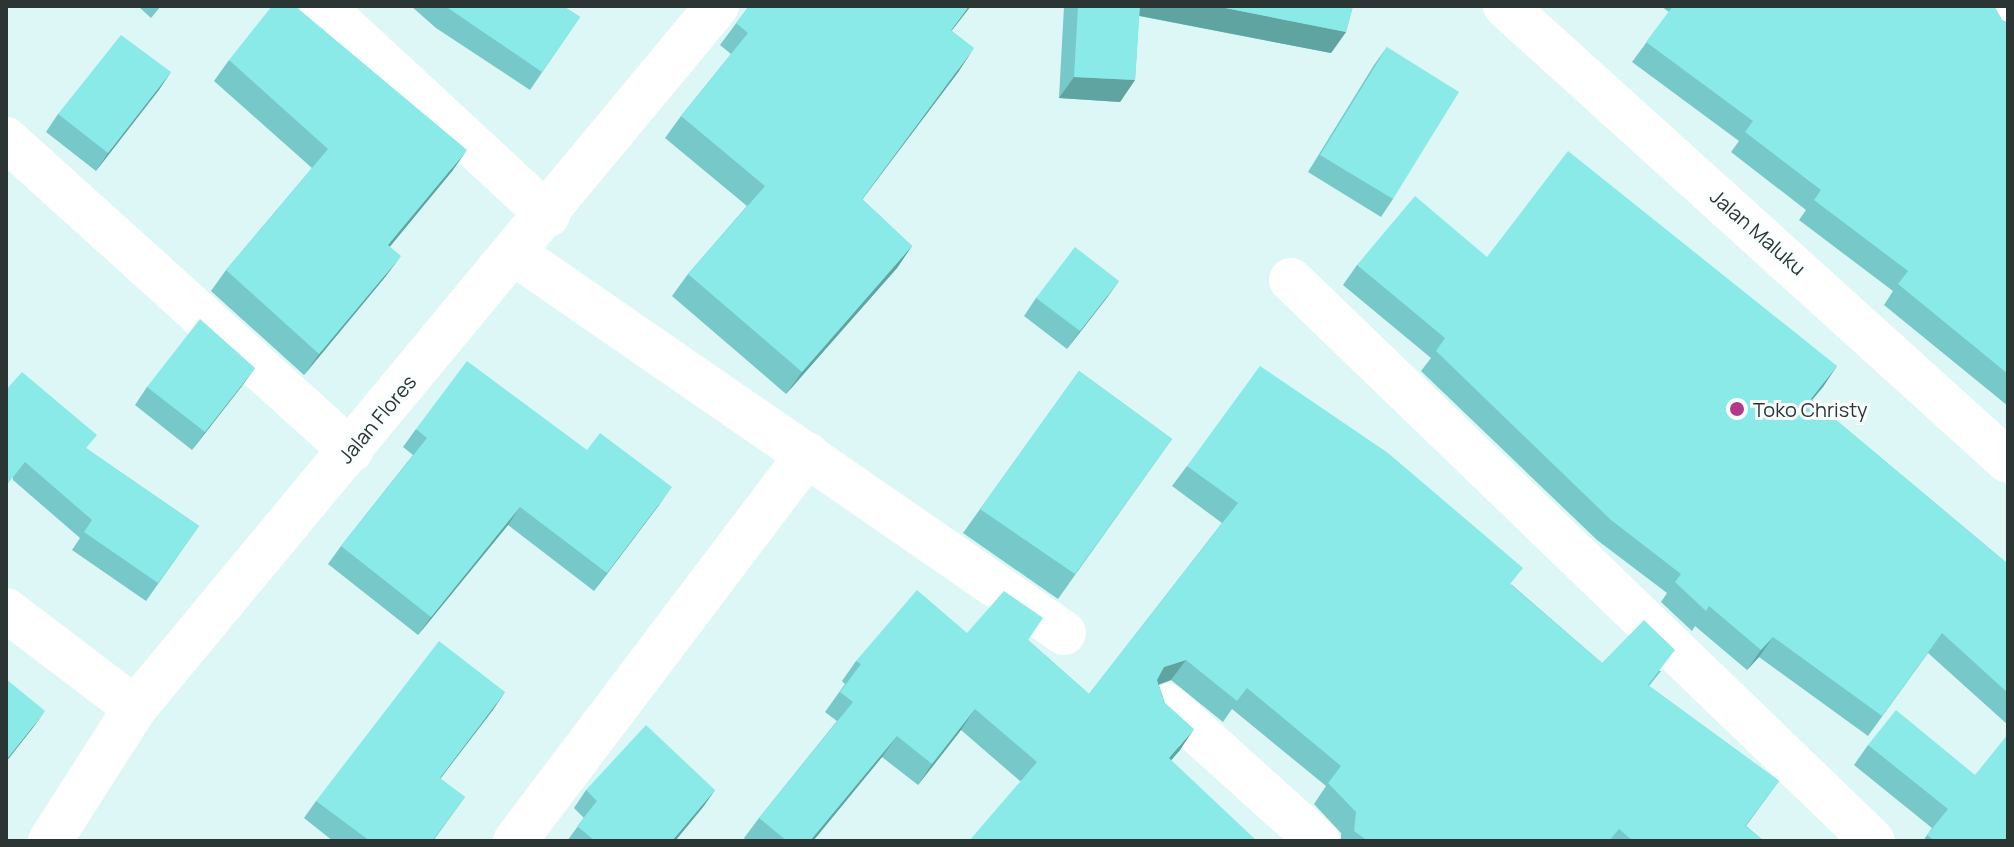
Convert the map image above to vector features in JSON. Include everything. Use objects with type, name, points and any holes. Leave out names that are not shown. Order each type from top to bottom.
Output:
[{"type":"street","points":[[322,6],[548,215]]},
{"type":"street","name":"Jalan Flores","points":[[50,841],[135,708],[548,215],[717,6]]},
{"type":"street","name":"Jalan Maluku","points":[[1505,6],[2008,461]]},
{"type":"street","points":[[1995,6],[2008,26]]},
{"type":"street","points":[[6,139],[351,451]]},
{"type":"street","points":[[515,254],[1064,633]]},
{"type":"street","points":[[1291,280],[1873,841]]},
{"type":"street","points":[[515,841],[808,454]]},
{"type":"street","points":[[6,610],[135,708]]},
{"type":"street","points":[[1167,705],[1318,841]]},
{"type":"building","points":[[272,6],[295,6],[467,150],[388,245],[401,256],[319,354],[226,270],[328,149],[229,60]]},
{"type":"building","points":[[445,6],[563,6],[580,17],[542,72]]},
{"type":"building","points":[[749,6],[969,6],[951,30],[974,48],[862,199],[912,246],[802,372],[688,274],[765,186],[681,116],[748,33],[736,23]]},
{"type":"building","points":[[1078,6],[1140,6],[1135,80],[1074,77]]},
{"type":"building","points":[[1215,6],[1353,6],[1346,32]]},
{"type":"building","points":[[1673,6],[1994,6],[2002,20],[2008,23],[2008,374],[1898,284],[1908,271],[1814,200],[1821,190],[1745,132],[1753,121],[1646,42]]},
{"type":"building","points":[[121,35],[171,72],[108,153],[58,114]]},
{"type":"building","points":[[1387,47],[1459,92],[1393,199],[1320,155]]},
{"type":"building","points":[[1568,151],[1837,366],[1811,399],[2008,564],[2008,693],[1942,633],[1882,716],[1773,637],[1761,650],[1709,606],[1706,611],[1675,582],[1681,574],[1611,520],[1436,351],[1445,338],[1357,265],[1415,196],[1487,257]]},
{"type":"building","points":[[1075,247],[1119,281],[1080,331],[1036,298]]},
{"type":"building","points":[[200,319],[255,368],[205,432],[147,387]]},
{"type":"building","points":[[467,361],[587,450],[600,433],[672,487],[607,573],[520,507],[431,617],[341,546],[427,438],[416,429]]},
{"type":"building","points":[[1260,366],[1388,453],[1523,568],[1510,584],[1602,663],[1644,620],[1675,650],[1648,685],[1779,781],[1745,826],[1764,841],[1633,841],[1619,829],[1609,841],[1368,841],[1354,831],[1356,812],[1328,783],[1341,766],[1247,688],[1237,701],[1186,660],[1164,667],[1157,680],[1164,702],[1194,729],[1169,758],[1257,841],[969,841],[1037,762],[975,709],[932,764],[897,736],[810,841],[787,841],[759,818],[853,702],[840,692],[861,664],[856,661],[917,590],[967,633],[1004,591],[1043,618],[1028,640],[1089,694],[1238,503],[1187,466]]},
{"type":"building","points":[[1079,371],[1172,439],[1075,574],[980,509]]},
{"type":"building","points":[[22,372],[97,435],[86,448],[199,526],[158,583],[84,532],[92,520],[25,462],[6,486],[6,390]]},
{"type":"building","points":[[439,641],[505,692],[440,778],[465,797],[432,841],[370,841],[316,801]]},
{"type":"building","points":[[6,679],[45,711],[6,760]]},
{"type":"building","points":[[1896,710],[1975,775],[2008,734],[2008,841],[1935,841],[1927,835],[1948,809],[1868,745]]},
{"type":"building","points":[[646,725],[715,790],[672,841],[595,841],[577,826],[597,801],[586,790]]},
{"type":"place","name":"Toko Christy","points":[[1737,409]]}]
